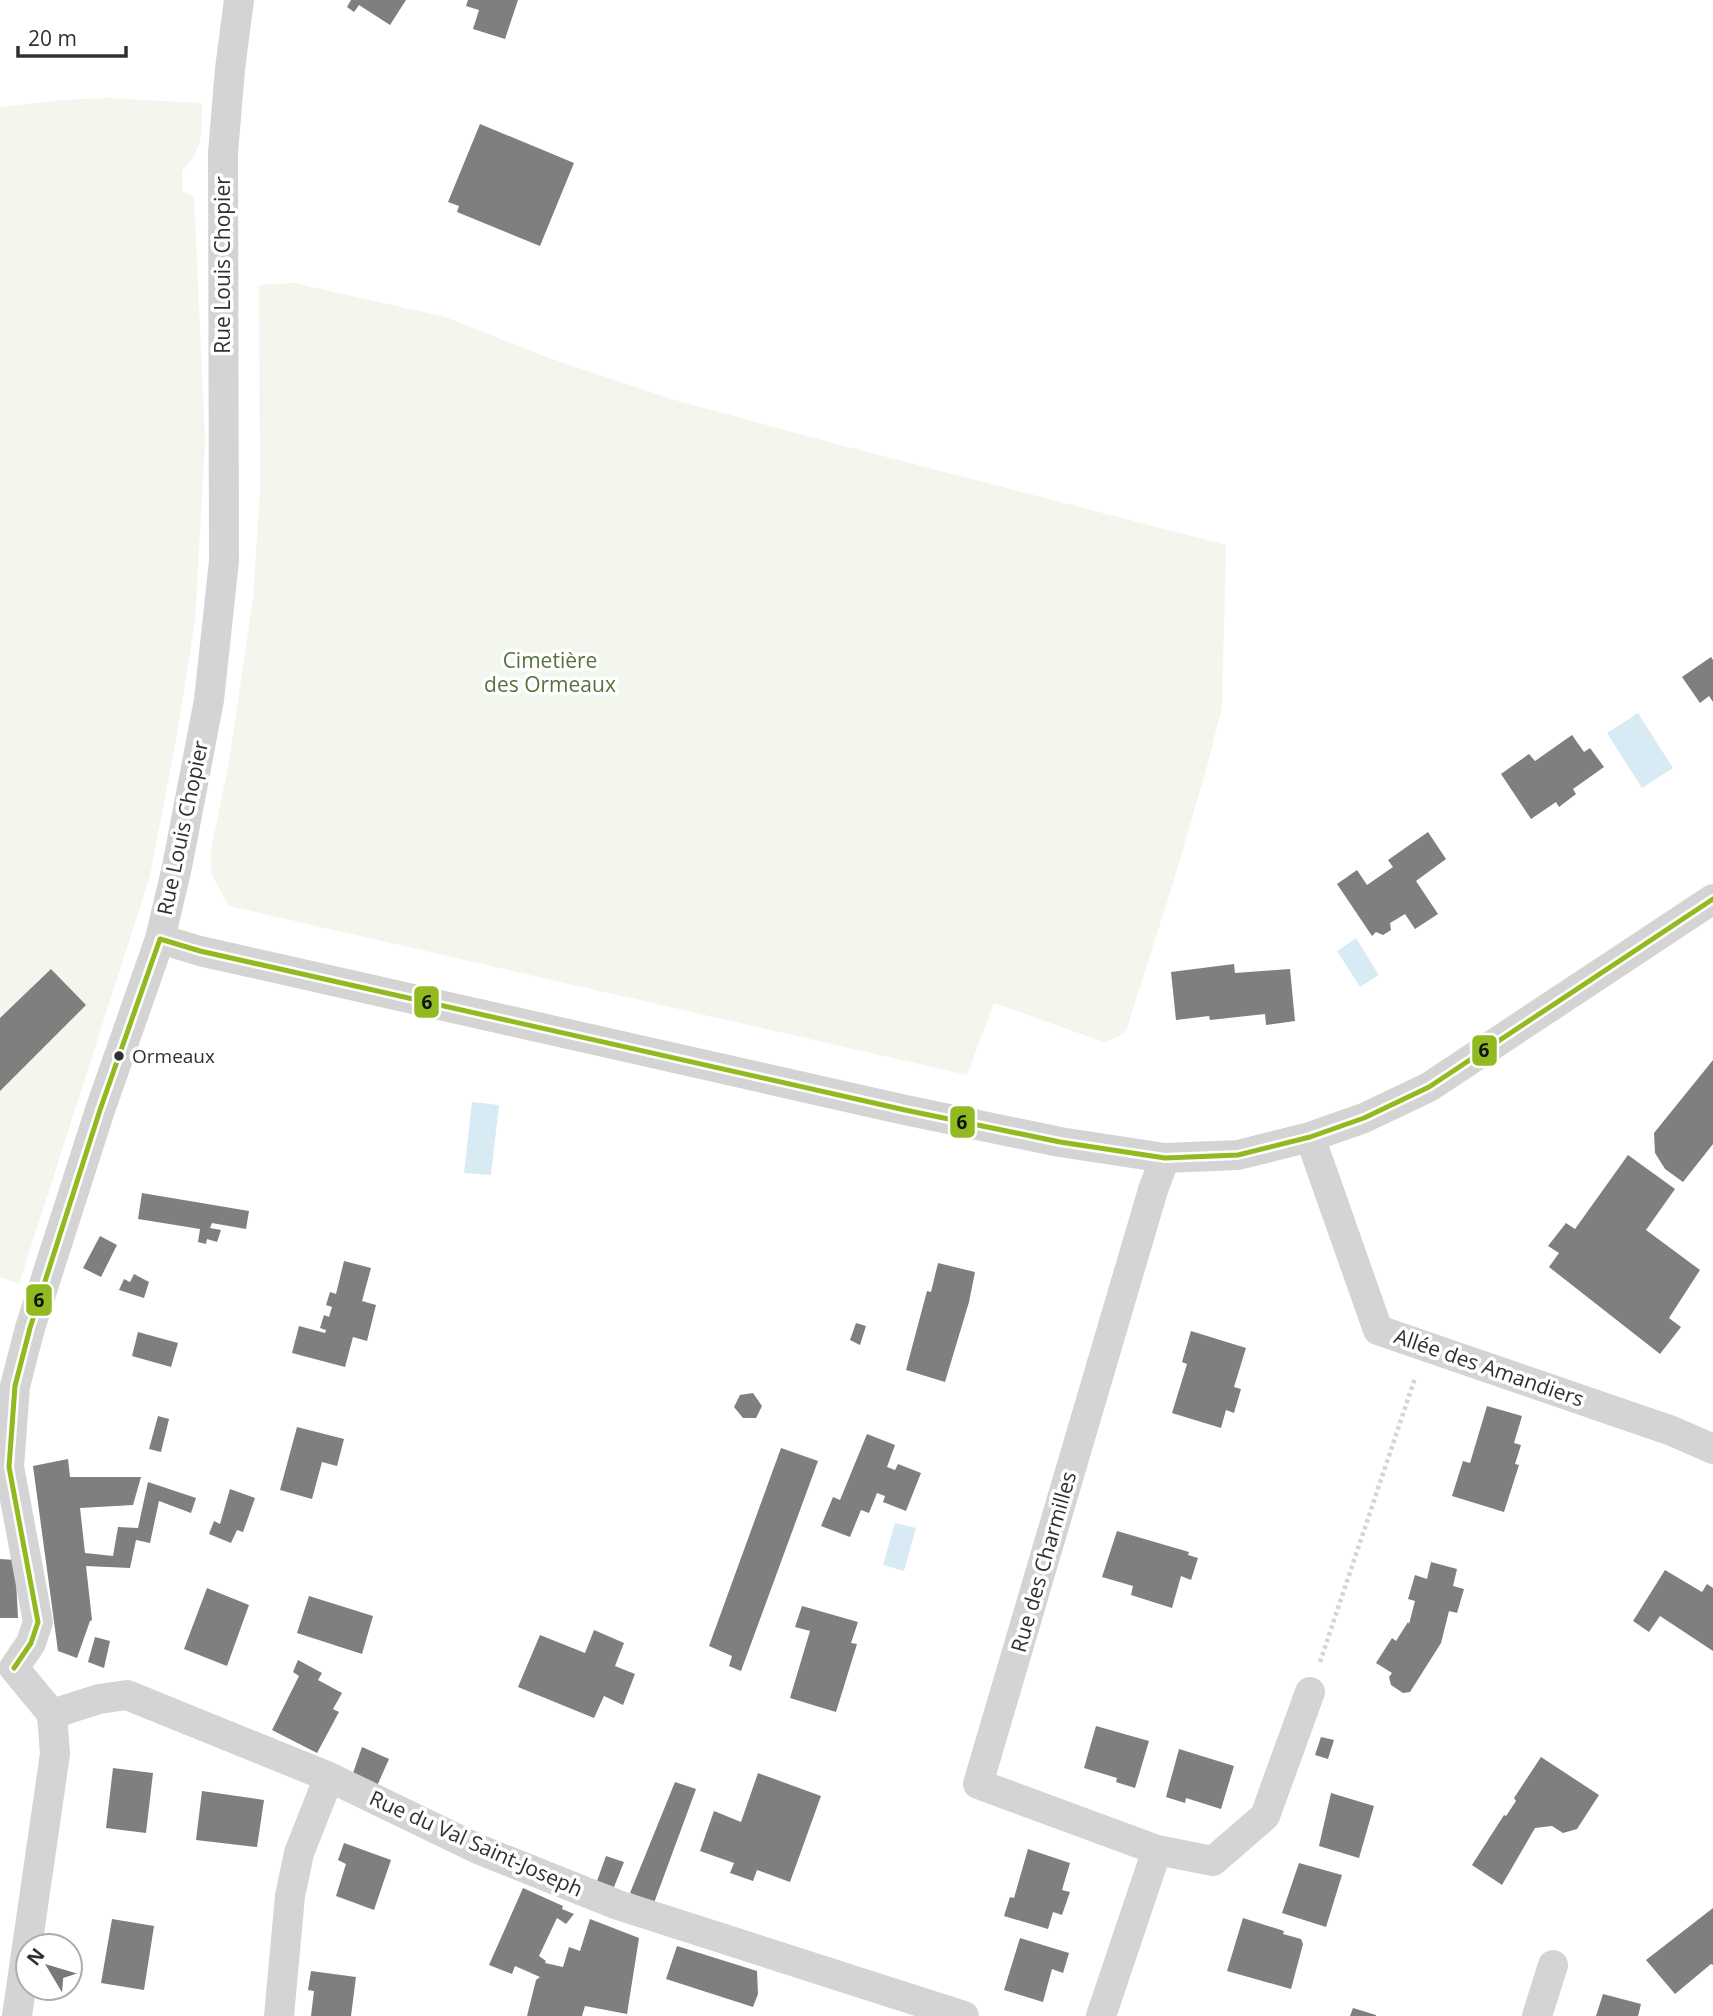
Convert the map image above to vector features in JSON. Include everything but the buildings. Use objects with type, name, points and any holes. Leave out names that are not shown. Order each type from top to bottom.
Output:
[{"type":"street","name":"Rue Louis Chopier","points":[[7,1666],[31,1643],[38,1622],[9,1467],[15,1386],[30,1328],[100,1110],[160,939],[177,867],[209,700],[224,561],[223,153],[231,56],[239,0]]},
{"type":"street","points":[[160,939],[214,954],[905,1110],[1060,1142],[1165,1158],[1238,1155],[1310,1138],[1364,1118],[1429,1087],[1713,899]]},
{"type":"street","name":"Allée des Amandiers","points":[[1310,1138],[1378,1330],[1672,1431],[1713,1449]]},
{"type":"street","name":"Rue des Charmilles","points":[[1157,1850],[978,1784],[1153,1190],[1165,1158]]},
{"type":"street","points":[[7,1666],[52,1714],[55,1754],[17,2016]]},
{"type":"street","points":[[1101,2016],[1157,1850],[1213,1861],[1265,1816],[1310,1692]]},
{"type":"street","name":"Rue du Val Saint-Joseph","points":[[52,1714],[99,1699],[127,1695],[329,1777],[478,1849],[618,1905],[964,2016]]},
{"type":"street","points":[[279,2016],[290,1896],[299,1853],[329,1777]]},
{"type":"street","points":[[1537,2016],[1553,1965]]},
{"type":"path","points":[[1310,1692],[1425,1347]]},
{"type":"green space","points":[[109,98],[202,103],[198,147],[182,171],[183,192],[194,196],[205,441],[195,621],[150,876],[19,1284],[0,1277],[0,107]]},
{"type":"green space","name":"Cimetière des Ormeaux","points":[[294,283],[445,317],[549,358],[671,399],[1226,545],[1222,707],[1173,883],[1126,1031],[1104,1042],[994,1003],[967,1075],[229,906],[211,873],[211,850],[229,762],[253,599],[260,491],[259,285]]},
{"type":"shaded area","points":[[1638,713],[1673,768],[1642,788],[1607,733]]},
{"type":"shaded area","points":[[1356,938],[1379,975],[1360,987],[1337,951]]},
{"type":"shaded area","points":[[472,1102],[499,1105],[491,1175],[464,1173]]},
{"type":"shaded area","points":[[895,1523],[916,1528],[904,1571],[883,1565]]},
{"type":"transit line","name":"6","points":[[160,939],[200,951],[905,1110],[1060,1142],[1165,1158],[1238,1155],[1310,1137],[1364,1118],[1429,1087],[1713,899]]},
{"type":"transit line","name":"6","points":[[14,1668],[31,1643],[38,1622],[9,1467],[15,1386],[30,1328],[100,1110],[160,939]]},
{"type":"place","name":"Ormeaux","points":[[119,1056]]}]
